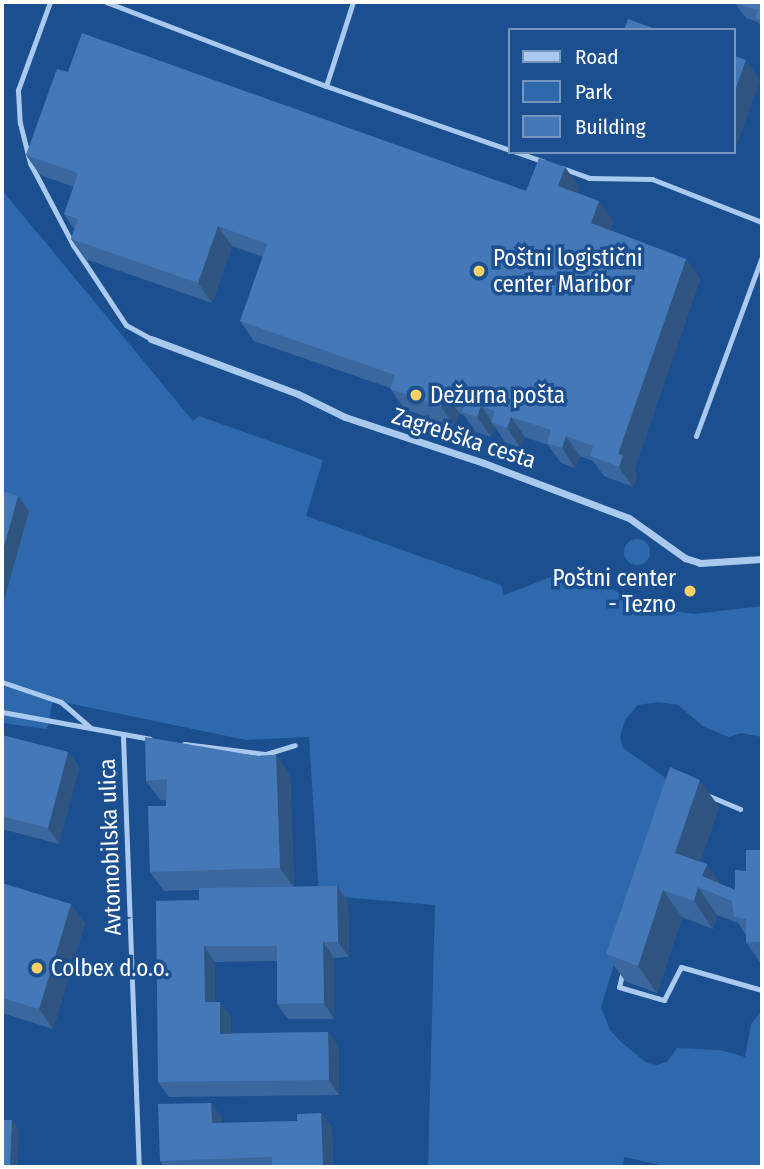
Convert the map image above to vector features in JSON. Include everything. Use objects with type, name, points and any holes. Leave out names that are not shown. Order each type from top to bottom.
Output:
[{"type":"street","name":"Zagrebška cesta","points":[[151,340],[298,394],[345,417],[484,463],[629,517],[685,558],[701,563],[762,559]]},
{"type":"lane","points":[[50,2],[19,90],[20,123],[30,163],[73,245],[126,325],[151,340]]},
{"type":"lane","points":[[106,2],[326,86],[508,149]]},
{"type":"lane","points":[[326,86],[353,2]]},
{"type":"lane","points":[[522,154],[589,178],[652,179],[762,222]]},
{"type":"lane","points":[[696,436],[762,257]]},
{"type":"lane","points":[[2,682],[61,702],[92,729]]},
{"type":"lane","name":"Avtomobilska ulica","points":[[2,712],[162,741]]},
{"type":"lane","name":"Avtomobilska ulica","points":[[123,736],[139,1167]]},
{"type":"lane","points":[[175,742],[266,754],[295,745]]},
{"type":"lane","points":[[703,793],[740,809]]},
{"type":"lane","points":[[626,961],[619,987],[664,1000],[681,967],[762,990]]},
{"type":"green space","points":[[2,190],[193,421],[199,416],[323,460],[306,516],[501,585],[504,595],[559,574],[596,578],[639,606],[694,614],[762,606],[762,737],[741,733],[729,737],[704,727],[678,705],[658,702],[638,705],[625,720],[620,737],[623,748],[663,776],[670,785],[601,1007],[610,1030],[621,1042],[647,1063],[657,1065],[667,1062],[677,1048],[721,1050],[745,1057],[751,1024],[762,1010],[762,1167],[669,1167],[624,1157],[623,1167],[428,1167],[435,905],[319,895],[309,737],[246,740],[53,700],[47,729],[2,723]]},
{"type":"green space","points":[[637,539],[646,543],[650,552],[646,561],[637,565],[628,561],[624,552],[628,543]]},
{"type":"building","points":[[735,2],[762,2],[762,20],[755,18],[758,10]]},
{"type":"building","points":[[628,19],[653,28],[625,28]]},
{"type":"building","name":"Poštni logistični center Maribor","points":[[82,33],[526,191],[539,158],[565,167],[558,186],[599,201],[591,223],[686,259],[618,454],[623,455],[619,467],[590,456],[593,446],[566,436],[562,448],[547,443],[551,430],[511,417],[507,428],[491,422],[495,411],[481,406],[477,417],[462,412],[466,401],[445,393],[441,407],[390,389],[395,375],[240,321],[267,244],[218,226],[198,283],[71,239],[78,219],[64,214],[78,173],[26,155],[57,69],[68,72]]},
{"type":"building","points":[[736,57],[746,60],[736,88]]},
{"type":"building","points":[[2,491],[18,496],[2,554]]},
{"type":"building","points":[[2,735],[68,752],[48,828],[2,816]]},
{"type":"building","points":[[145,737],[258,756],[276,755],[280,868],[150,872],[148,806],[166,806],[167,779],[146,781]]},
{"type":"building","points":[[670,767],[700,780],[675,853],[707,864],[702,876],[735,890],[735,870],[746,871],[746,850],[762,850],[762,942],[746,942],[746,919],[734,917],[732,901],[698,887],[694,901],[663,890],[638,966],[606,954]]},
{"type":"building","name":"Colbex d.o.o.","points":[[2,883],[71,904],[39,1009],[2,998]]},
{"type":"building","points":[[337,886],[338,942],[323,942],[324,1003],[277,1004],[277,946],[204,946],[205,1002],[220,1002],[220,1034],[328,1032],[329,1080],[158,1082],[156,901],[199,900],[199,888]]},
{"type":"building","points":[[211,1103],[212,1123],[297,1121],[297,1114],[321,1113],[323,1167],[272,1167],[272,1157],[160,1161],[158,1104]]},
{"type":"building","points":[[2,1120],[12,1120],[10,1167],[2,1167]]},
{"type":"place","name":"Poštni logistični center Maribor","points":[[479,271]]},
{"type":"place","name":"Dežurna pošta","points":[[416,395]]},
{"type":"place","name":"Poštni center - Tezno","points":[[690,591]]},
{"type":"place","name":"Colbex d.o.o.","points":[[37,968]]}]
